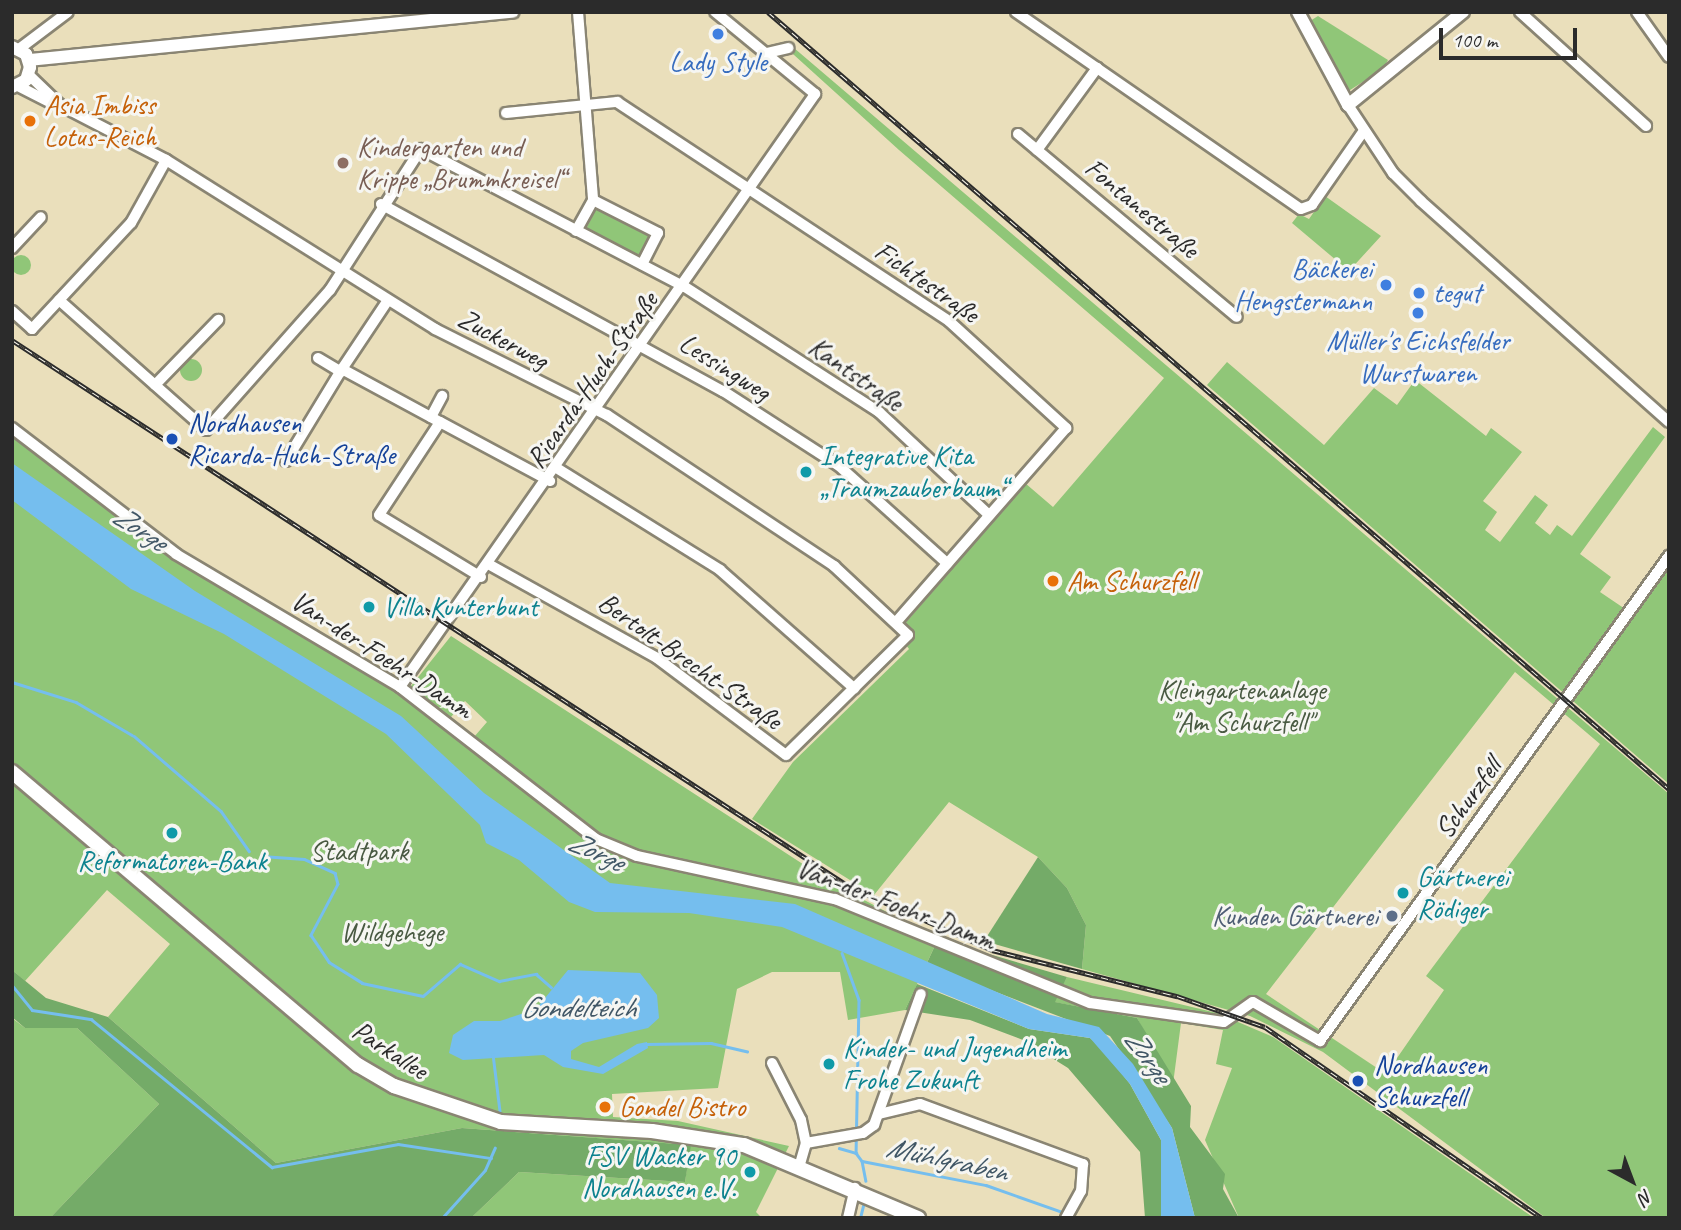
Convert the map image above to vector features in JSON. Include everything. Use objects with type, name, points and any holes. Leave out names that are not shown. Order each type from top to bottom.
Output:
[{"type":"main road","name":"Parkallee","points":[[12,772],[358,1065],[394,1086],[501,1122],[699,1136],[800,1164],[856,1187],[918,1218]]},
{"type":"street","points":[[29,60],[513,12]]},
{"type":"street","points":[[576,231],[593,200],[578,12]]},
{"type":"street","points":[[1016,12],[1301,209],[1312,205],[1363,132]]},
{"type":"street","points":[[1298,12],[1363,132],[1421,201],[1669,422]]},
{"type":"street","points":[[1348,105],[1463,12]]},
{"type":"street","points":[[1520,12],[1646,126]]},
{"type":"street","points":[[1637,12],[1669,57]]},
{"type":"street","points":[[718,13],[767,53],[788,48]]},
{"type":"street","points":[[15,87],[29,75],[29,60],[16,48],[65,15]]},
{"type":"street","name":"Ricarda-Huch-Straße","points":[[400,687],[550,481],[815,94],[767,53]]},
{"type":"street","points":[[1037,150],[1097,68]]},
{"type":"street","name":"Zuckerweg","points":[[29,75],[60,105]]},
{"type":"street","name":"Zuckerweg","points":[[15,87],[60,105],[166,160],[388,300],[597,411],[782,528],[897,621],[908,635]]},
{"type":"street","name":"Fichtestraße","points":[[506,113],[617,103],[949,320],[1066,428],[989,515]]},
{"type":"street","name":"Fontanestraße","points":[[1018,134],[1237,317]]},
{"type":"street","name":"Kantstraße","points":[[381,204],[421,149],[685,287],[879,412],[989,515]]},
{"type":"street","points":[[12,311],[32,328],[131,223],[166,160]]},
{"type":"street","points":[[593,200],[658,233],[642,264]]},
{"type":"street","points":[[60,300],[206,430],[344,272],[381,204]]},
{"type":"street","name":"Lessingweg","points":[[381,204],[644,344],[838,465],[947,564]]},
{"type":"street","points":[[12,248],[41,217]]},
{"type":"street","points":[[286,461],[388,300]]},
{"type":"street","points":[[155,386],[218,320]]},
{"type":"street","points":[[318,358],[550,481]]},
{"type":"street","points":[[442,396],[435,420],[379,515],[481,577]]},
{"type":"street","name":"Van-der-Foehr-Damm","points":[[12,428],[176,554],[400,687],[596,839],[637,856],[835,899],[1090,1003],[1180,1020]]},
{"type":"street","points":[[558,469],[720,570],[854,688]]},
{"type":"street","points":[[897,621],[989,515]]},
{"type":"street","name":"Schurzfell","points":[[1180,1020],[1224,1022],[1253,1002],[1320,1041],[1669,556]]},
{"type":"street","name":"Bertolt-Brecht-Straße","points":[[490,565],[657,658],[786,755],[908,635]]},
{"type":"street","points":[[811,1142],[858,1134],[879,1114],[921,994]]},
{"type":"street","points":[[772,1063],[792,1094],[811,1142],[800,1164]]},
{"type":"street","points":[[879,1114],[920,1104],[1083,1164],[1081,1191],[1067,1215]]},
{"type":"street","points":[[849,1218],[856,1187]]},
{"type":"green space","points":[[1318,16],[1388,60],[1383,69],[1347,92],[1310,21]]},
{"type":"green space","name":"Kleingartenanlage \"Am Schurzfell\"","points":[[787,42],[1669,794],[1669,1218],[1546,1218],[1323,1052],[1250,1016],[1082,969],[1086,925],[1067,888],[1038,857],[949,802],[874,895],[752,819],[793,762],[909,649],[897,633],[1025,483],[1053,507],[1164,378],[899,150],[783,45]],"holes":[[[1515,672],[1600,744],[1426,976],[1444,990],[1386,1074],[1266,994]]]},
{"type":"green space","points":[[1325,196],[1381,236],[1349,271],[1292,223],[1299,214],[1309,219]]},
{"type":"green space","points":[[597,207],[652,235],[641,257],[586,228]]},
{"type":"green space","points":[[21,255],[28,258],[31,265],[28,272],[21,275],[14,272],[11,265],[14,258]]},
{"type":"green space","points":[[191,359],[199,362],[202,370],[199,378],[191,381],[183,378],[180,370],[183,362]]},
{"type":"green space","points":[[1227,362],[1324,445],[1374,388],[1397,405],[1415,380],[1486,436],[1491,428],[1522,452],[1483,501],[1497,512],[1485,530],[1500,542],[1535,495],[1548,505],[1535,523],[1550,535],[1557,525],[1572,536],[1653,427],[1665,437],[1580,554],[1611,577],[1600,592],[1634,615],[1669,568],[1669,784],[1207,385]]},
{"type":"green space","name":"Stadtpark","points":[[12,437],[175,561],[403,696],[451,636],[832,883],[938,939],[905,1010],[848,1020],[840,972],[772,972],[737,989],[718,1088],[612,1094],[613,1117],[678,1121],[789,1146],[756,1212],[762,1218],[471,1218],[519,1172],[685,1182],[690,1145],[462,1128],[276,1163],[108,1017],[170,944],[107,890],[25,981],[12,970]],"holes":[[[465,701],[487,722],[474,737],[451,717]]]},
{"type":"green space","points":[[1038,857],[1067,888],[1086,925],[1082,969],[984,941]]},
{"type":"green space","points":[[938,939],[1067,977],[1055,1002],[1137,1018],[1191,1106],[1190,1127],[1225,1174],[1223,1189],[1239,1218],[1195,1218],[1172,1128],[1110,1036],[926,965]]},
{"type":"green space","points":[[12,970],[46,998],[108,1017],[276,1163],[462,1128],[691,1145],[685,1182],[519,1172],[471,1218],[50,1218],[159,1104],[77,1028],[25,1028],[12,1017]]},
{"type":"green space","points":[[1067,977],[1217,1013],[1273,1037],[1534,1218],[1239,1218],[1205,1140],[1232,1068],[1216,1064],[1223,1030],[1181,1023],[1173,1084],[1137,1018],[1054,1002]]},
{"type":"green space","points":[[917,984],[1029,1029],[1090,1038],[1100,1046],[1130,1084],[1161,1140],[1161,1218],[1145,1218],[1140,1152],[1068,1068],[1023,1040],[970,1020],[905,1010]]},
{"type":"green space","points":[[12,1018],[25,1028],[77,1028],[159,1104],[50,1218],[12,1218]]},
{"type":"water","points":[[12,463],[195,591],[401,716],[484,793],[610,883],[795,904],[1047,1014],[1099,1027],[1133,1064],[1172,1128],[1195,1218],[1161,1218],[1161,1140],[1130,1084],[1090,1038],[1029,1029],[782,927],[689,913],[595,912],[569,902],[519,860],[486,843],[480,825],[386,734],[224,634],[131,589],[12,500]]},
{"type":"water","name":"Gondelteich","points":[[568,970],[640,973],[657,995],[659,1018],[648,1028],[583,1043],[571,1051],[571,1059],[599,1067],[637,1044],[647,1042],[648,1048],[603,1074],[563,1067],[544,1055],[463,1060],[449,1053],[453,1035],[474,1021],[500,1021],[536,1009]]},
{"type":"waterway","points":[[12,682],[76,702],[132,735]]},
{"type":"waterway","points":[[134,736],[221,811],[249,851]]},
{"type":"waterway","points":[[261,856],[304,859],[335,873],[338,884],[311,935],[329,962],[362,983],[423,996],[460,964],[499,981],[536,974],[551,987]]},
{"type":"waterway","name":"Mühlgraben","points":[[842,953],[859,1000],[856,1153],[862,1161],[986,1185],[1065,1213]]},
{"type":"waterway","points":[[12,985],[32,1010],[91,1019],[272,1167],[398,1144],[491,1158]]},
{"type":"waterway","points":[[646,1044],[711,1043],[747,1051]]},
{"type":"waterway","points":[[493,1054],[500,1111]]},
{"type":"waterway","points":[[442,1218],[485,1170],[495,1148]]},
{"type":"waterway","points":[[839,1148],[856,1153]]},
{"type":"waterway","points":[[862,1161],[866,1181]]},
{"type":"waterway","points":[[860,1218],[863,1206]]},
{"type":"railway","points":[[768,12],[1669,789]]},
{"type":"railway","points":[[12,340],[850,887],[992,950],[1177,996],[1265,1027],[1542,1218]]},
{"type":"place","name":"Lady Style","points":[[718,34]]},
{"type":"place","name":"Asia Imbiss Lotus-Reich","points":[[30,121]]},
{"type":"place","name":"Kindergarten und Krippe „Brummkreisel“","points":[[343,163]]},
{"type":"place","name":"Bäckerei Hengstermann","points":[[1386,285]]},
{"type":"place","name":"tegut","points":[[1419,293]]},
{"type":"place","name":"Müller's Eichsfelder Wurstwaren","points":[[1418,313]]},
{"type":"place","name":"Nordhausen Ricarda-Huch-Straße","points":[[172,439]]},
{"type":"place","name":"Integrative Kita „Traumzauberbaum“","points":[[806,472]]},
{"type":"place","name":"Am Schurzfell","points":[[1053,581]]},
{"type":"place","name":"Villa Kunterbunt","points":[[369,607]]},
{"type":"place","name":"Reformatoren-Bank","points":[[172,833]]},
{"type":"place","name":"Gärtnerei Rödiger","points":[[1403,893]]},
{"type":"place","name":"Kunden Gärtnerei","points":[[1392,916]]},
{"type":"place","name":"Kinder- und Jugendheim Frohe Zukunft","points":[[829,1064]]},
{"type":"place","name":"Nordhausen Schurzfell","points":[[1358,1081]]},
{"type":"place","name":"Gondel Bistro","points":[[605,1107]]},
{"type":"place","name":"FSV Wacker 90 Nordhausen e.V.","points":[[750,1172]]},
{"type":"water label","name":"Zorge","points":[[140,528]]},
{"type":"water label","name":"Zorge","points":[[596,851]]},
{"type":"water label","name":"Zorge","points":[[1148,1056]]},
{"type":"park label","name":"Wildgehege","points":[[392,932]]}]
